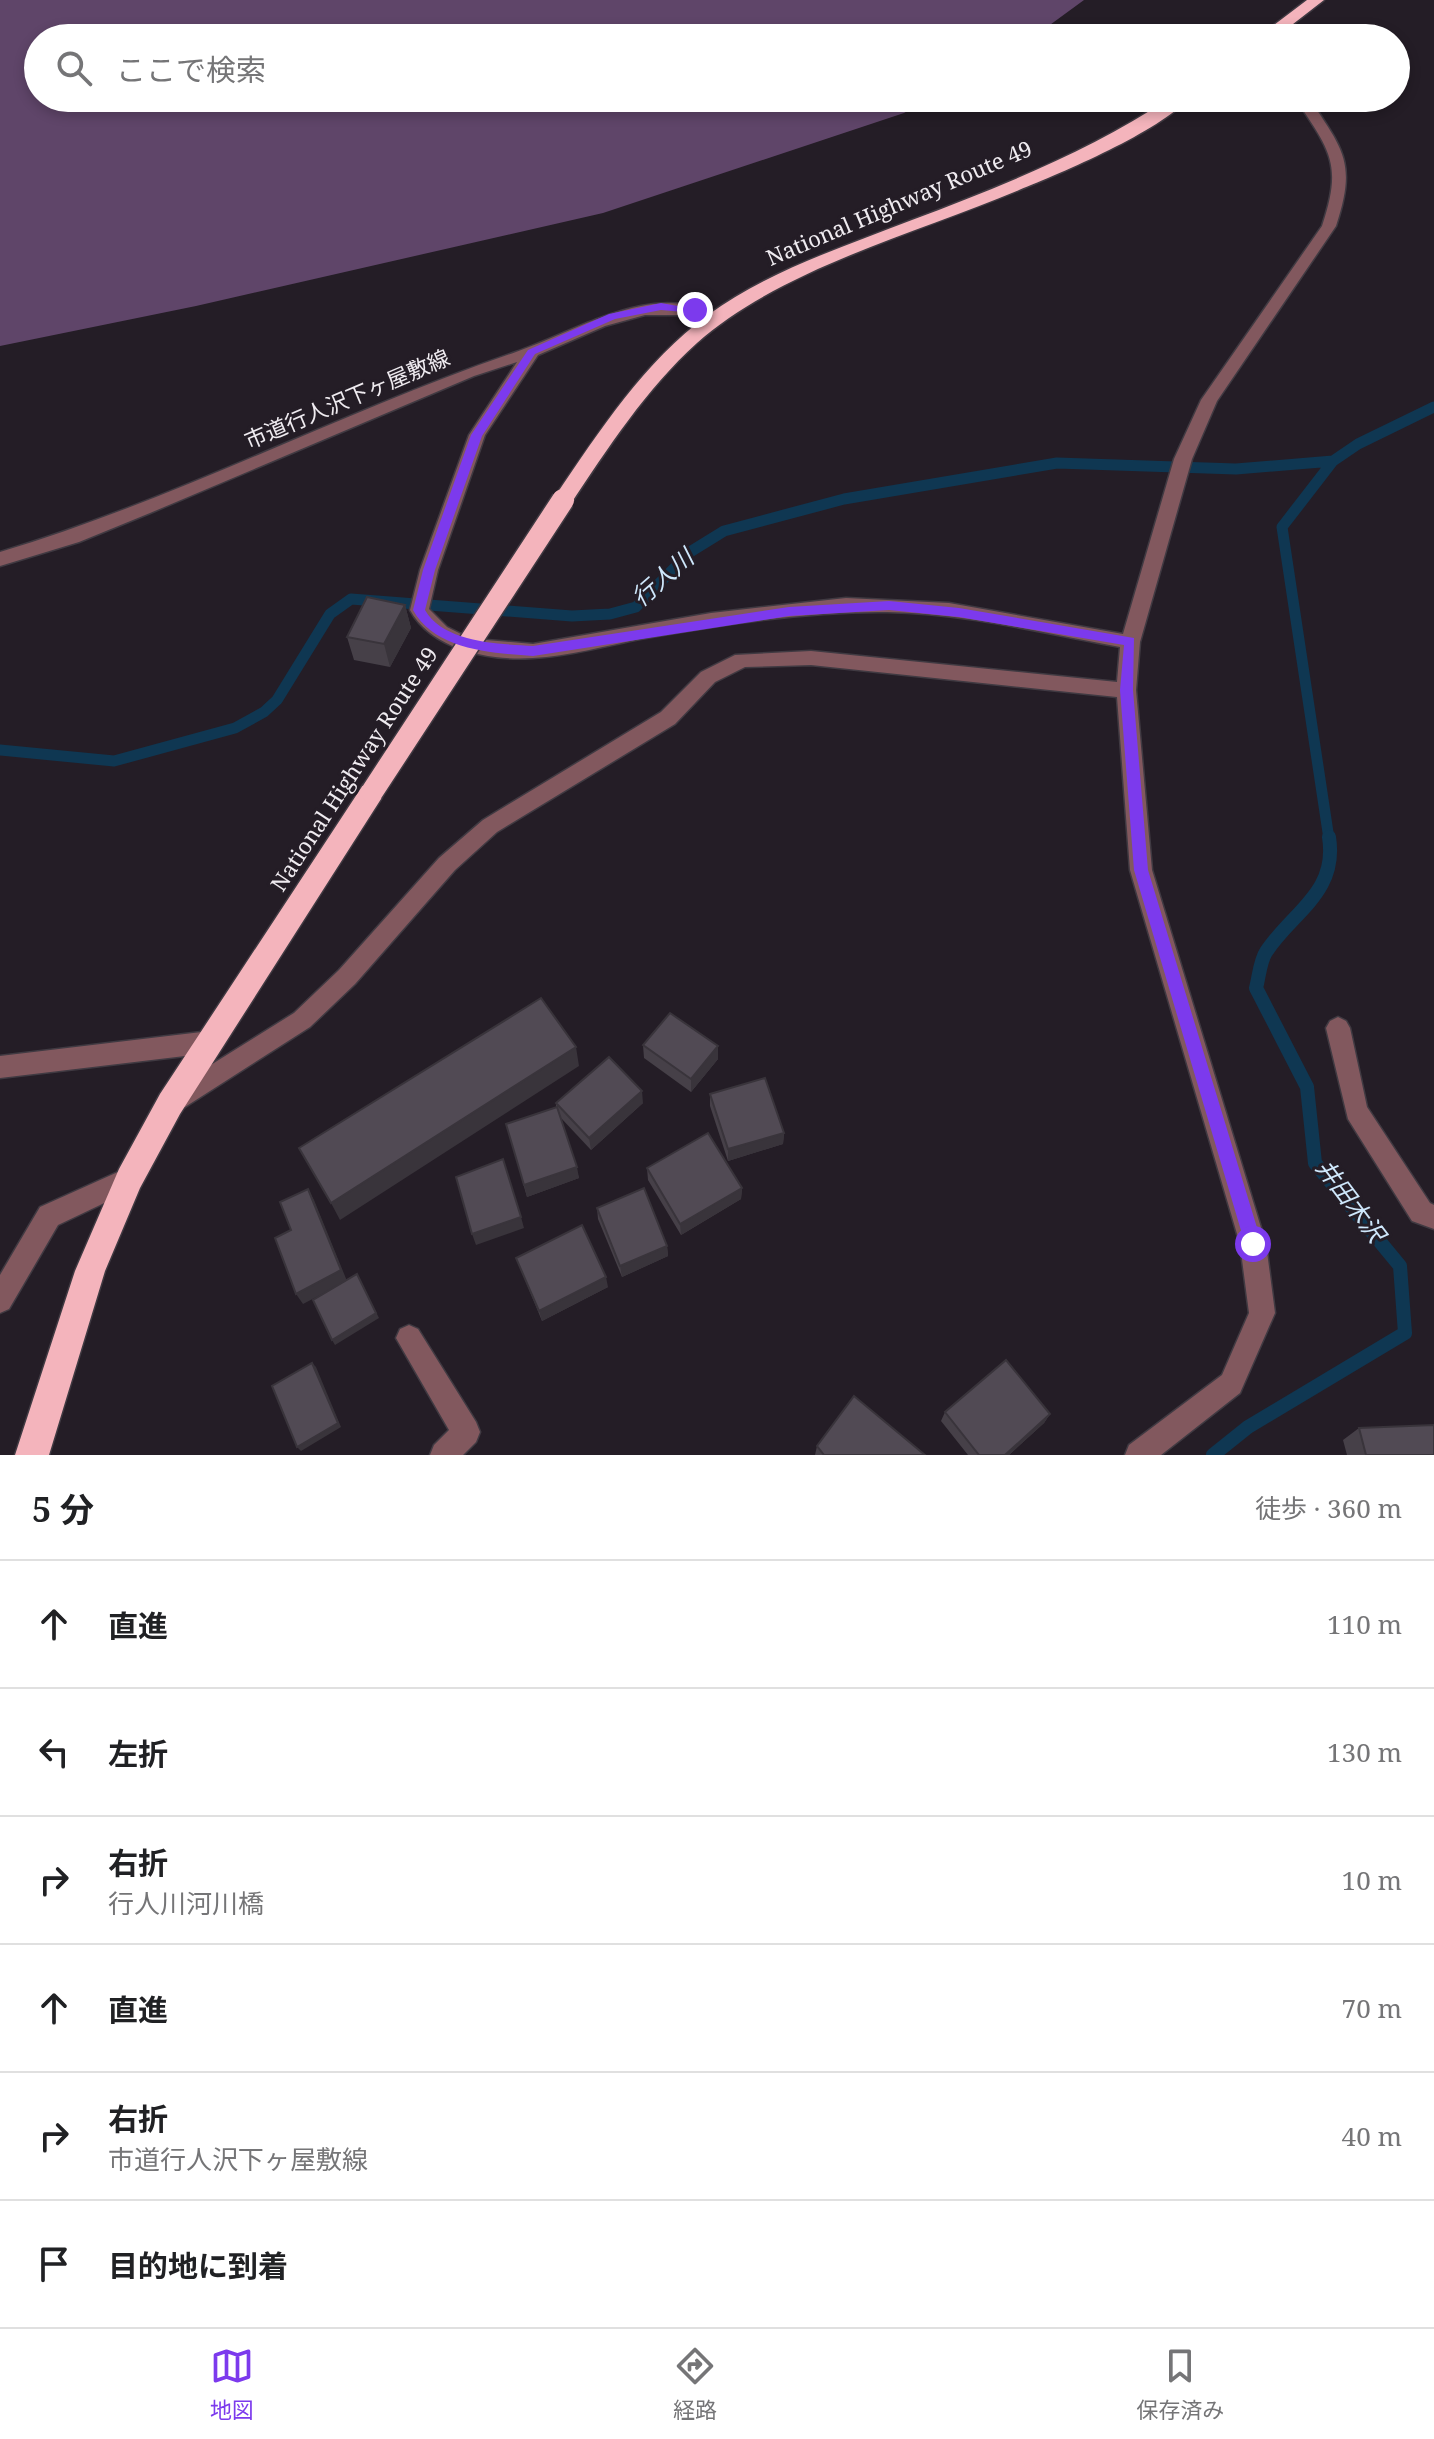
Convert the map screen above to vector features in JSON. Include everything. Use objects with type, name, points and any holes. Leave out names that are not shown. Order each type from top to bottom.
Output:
[{"type":"highway","points":[[1286,24],[1317,0]]},
{"type":"highway","name":"National Highway Route 49","points":[[32,1455],[90,1271],[129,1179],[170,1104],[563,500],[657,370],[715,319],[790,275],[1062,165],[1139,128],[1161,112]]},
{"type":"street","points":[[1139,1455],[1231,1384],[1262,1313],[1253,1244],[1141,870],[1126,690],[1130,642],[1183,459],[1209,400],[1329,226],[1340,196],[1341,159],[1311,112]]},
{"type":"street","name":"市道行人沢下ヶ屋敷線","points":[[0,559],[73,537],[468,372],[532,352],[612,317],[661,306],[695,310],[715,319]]},
{"type":"street","points":[[532,352],[477,435],[429,570],[419,610],[426,622],[449,637],[494,649],[533,651],[789,611],[889,605],[959,613],[1130,642]]},
{"type":"street","points":[[170,1104],[302,1020],[347,977],[447,864],[490,826],[668,718],[708,677],[742,660],[839,660],[1126,690]]},
{"type":"street","points":[[1338,1028],[1356,1111],[1421,1212],[1434,1217]]},
{"type":"street","points":[[0,1067],[210,1042]]},
{"type":"street","points":[[0,1300],[49,1216],[129,1179]]},
{"type":"street","points":[[409,1338],[466,1432],[444,1455]]},
{"type":"shaded area","points":[[0,0],[1084,0],[1051,24],[24,24],[24,112],[906,112],[603,213],[196,306],[0,346]]},
{"type":"building","points":[[367,597],[405,605],[384,644],[347,637]]},
{"type":"building","points":[[541,998],[576,1047],[331,1203],[299,1148]]},
{"type":"building","points":[[670,1013],[718,1046],[691,1079],[643,1045]]},
{"type":"building","points":[[609,1057],[642,1091],[589,1138],[556,1103]]},
{"type":"building","points":[[765,1078],[784,1133],[728,1149],[710,1094]]},
{"type":"building","points":[[557,1107],[577,1167],[524,1185],[506,1124]]},
{"type":"building","points":[[708,1133],[742,1188],[680,1224],[647,1168]]},
{"type":"building","points":[[503,1159],[521,1217],[472,1234],[456,1177]]},
{"type":"building","points":[[644,1188],[667,1246],[620,1266],[597,1208]]},
{"type":"building","points":[[308,1189],[341,1270],[296,1294],[275,1238],[291,1230],[280,1202]]},
{"type":"building","points":[[582,1225],[606,1277],[539,1311],[516,1258]]},
{"type":"building","points":[[357,1274],[376,1313],[332,1340],[313,1300]]},
{"type":"building","points":[[1006,1360],[1050,1414],[1005,1455],[979,1455],[945,1412]]},
{"type":"building","points":[[312,1363],[338,1423],[297,1447],[272,1386]]},
{"type":"building","points":[[854,1396],[925,1455],[824,1455],[817,1446]]},
{"type":"building","points":[[1434,1425],[1434,1455],[1366,1455],[1359,1428]]},
{"type":"waterway","points":[[1333,461],[1358,444],[1434,407]]},
{"type":"waterway","name":"行人川","points":[[0,750],[114,761],[235,728],[264,712],[277,700],[330,614],[351,599],[572,616],[610,614],[636,607],[690,552],[724,531],[844,499],[1057,463],[1236,469],[1333,461]]},
{"type":"waterway","name":"井田木沢","points":[[1329,839],[1282,527],[1333,461]]},
{"type":"waterway","name":"井田木沢","points":[[1213,1455],[1248,1427],[1405,1333],[1400,1266],[1315,1163],[1307,1087],[1256,988],[1266,952],[1311,900],[1327,873],[1329,837]]},
{"type":"route","points":[[695,310],[661,306],[612,317],[532,352],[477,435],[459,480],[419,610],[426,622],[449,637],[494,649],[533,651],[789,611],[889,605],[959,613],[1130,642],[1126,690],[1141,870],[1253,1244]]}]
